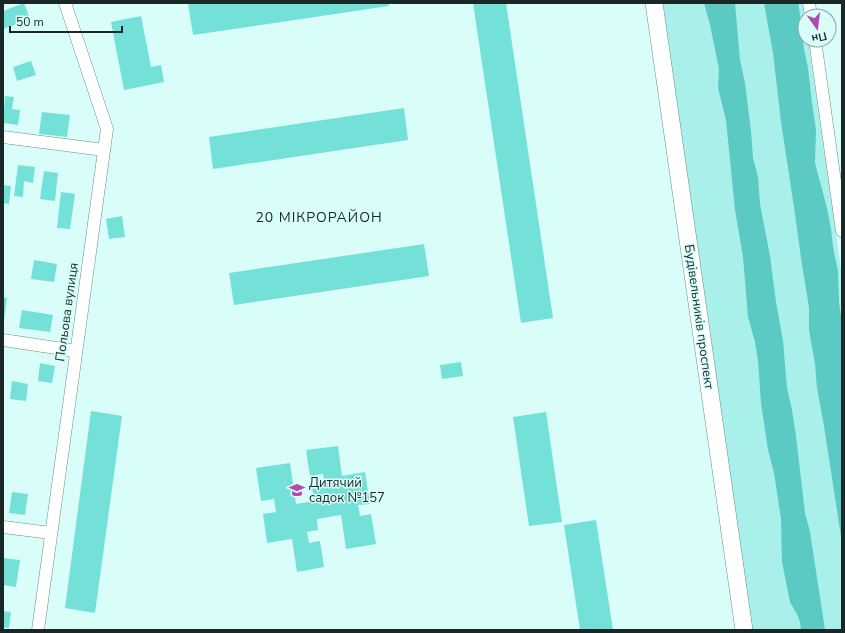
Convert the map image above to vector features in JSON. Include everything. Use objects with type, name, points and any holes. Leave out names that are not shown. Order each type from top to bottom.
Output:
[{"type":"main road","name":"Будівельників проспект","points":[[654,3],[744,630]]},
{"type":"street","name":"Польова вулиця","points":[[38,630],[106,129],[65,3]]},
{"type":"street","points":[[816,48],[842,231]]},
{"type":"street","points":[[3,137],[104,150]]},
{"type":"street","points":[[3,340],[76,351]]},
{"type":"street","points":[[3,527],[51,533]]},
{"type":"shaded area","points":[[662,3],[803,3],[804,8],[797,8],[797,48],[809,48],[842,276],[842,630],[752,630]]},
{"type":"shaded area","points":[[704,3],[735,3],[740,60],[745,83],[753,158],[758,177],[760,204],[770,256],[783,341],[787,388],[796,436],[805,513],[810,532],[825,630],[801,630],[798,616],[790,602],[782,562],[781,519],[761,403],[755,342],[748,317],[743,257],[735,210],[726,120],[718,88],[719,69]]},
{"type":"shaded area","points":[[764,3],[798,3],[799,8],[797,8],[797,48],[804,48],[808,68],[816,130],[815,163],[827,208],[838,271],[839,302],[842,324],[842,543],[817,388],[815,364],[809,330],[809,308],[781,122],[773,53]]},
{"type":"building","points":[[24,3],[30,19],[3,29],[3,11]]},
{"type":"building","points":[[188,3],[388,3],[389,6],[193,35]]},
{"type":"building","points":[[473,3],[506,3],[553,318],[521,323]]},
{"type":"building","points":[[141,16],[151,67],[161,65],[164,82],[124,90],[111,22]]},
{"type":"building","points":[[31,61],[36,75],[17,81],[13,67]]},
{"type":"building","points":[[5,96],[14,97],[12,109],[20,110],[18,125],[3,123]]},
{"type":"building","points":[[404,108],[408,140],[213,169],[209,137]]},
{"type":"building","points":[[42,112],[70,115],[67,137],[39,134]]},
{"type":"building","points":[[18,165],[35,167],[33,183],[24,181],[23,197],[14,196]]},
{"type":"building","points":[[44,171],[58,173],[55,201],[40,199]]},
{"type":"building","points":[[3,185],[11,186],[9,204],[3,203]]},
{"type":"building","points":[[61,192],[75,194],[70,229],[57,228]]},
{"type":"building","points":[[122,216],[125,237],[109,239],[106,219]]},
{"type":"building","points":[[424,244],[429,276],[234,305],[229,273]]},
{"type":"building","points":[[34,260],[57,264],[54,282],[31,279]]},
{"type":"building","points":[[3,297],[7,298],[4,320],[3,320]]},
{"type":"building","points":[[22,310],[53,315],[50,332],[19,328]]},
{"type":"building","points":[[461,362],[463,376],[442,379],[440,365]]},
{"type":"building","points":[[40,363],[55,366],[52,383],[38,381]]},
{"type":"building","points":[[12,381],[28,384],[26,401],[10,399]]},
{"type":"building","points":[[91,411],[122,416],[95,613],[65,608]]},
{"type":"building","points":[[546,412],[562,522],[529,526],[513,417]]},
{"type":"building","points":[[338,446],[342,476],[365,472],[370,504],[358,505],[360,516],[371,514],[376,544],[346,549],[341,515],[317,519],[318,530],[307,532],[309,543],[320,541],[324,567],[297,572],[292,539],[267,543],[263,514],[276,512],[274,499],[261,501],[256,468],[290,463],[296,504],[314,501],[312,487],[325,485],[323,474],[310,476],[306,450]]},
{"type":"building","points":[[12,492],[28,494],[25,515],[9,513]]},
{"type":"building","points":[[596,520],[613,630],[580,630],[564,525]]},
{"type":"building","points":[[3,558],[20,560],[16,587],[3,585]]},
{"type":"building","points":[[3,611],[11,612],[9,628],[3,627]]},
{"type":"place","name":"Дитячий садок №157","points":[[297,490]]},
{"type":"district","name":"20 МІКРОРАЙОН","points":[[319,217]]}]
